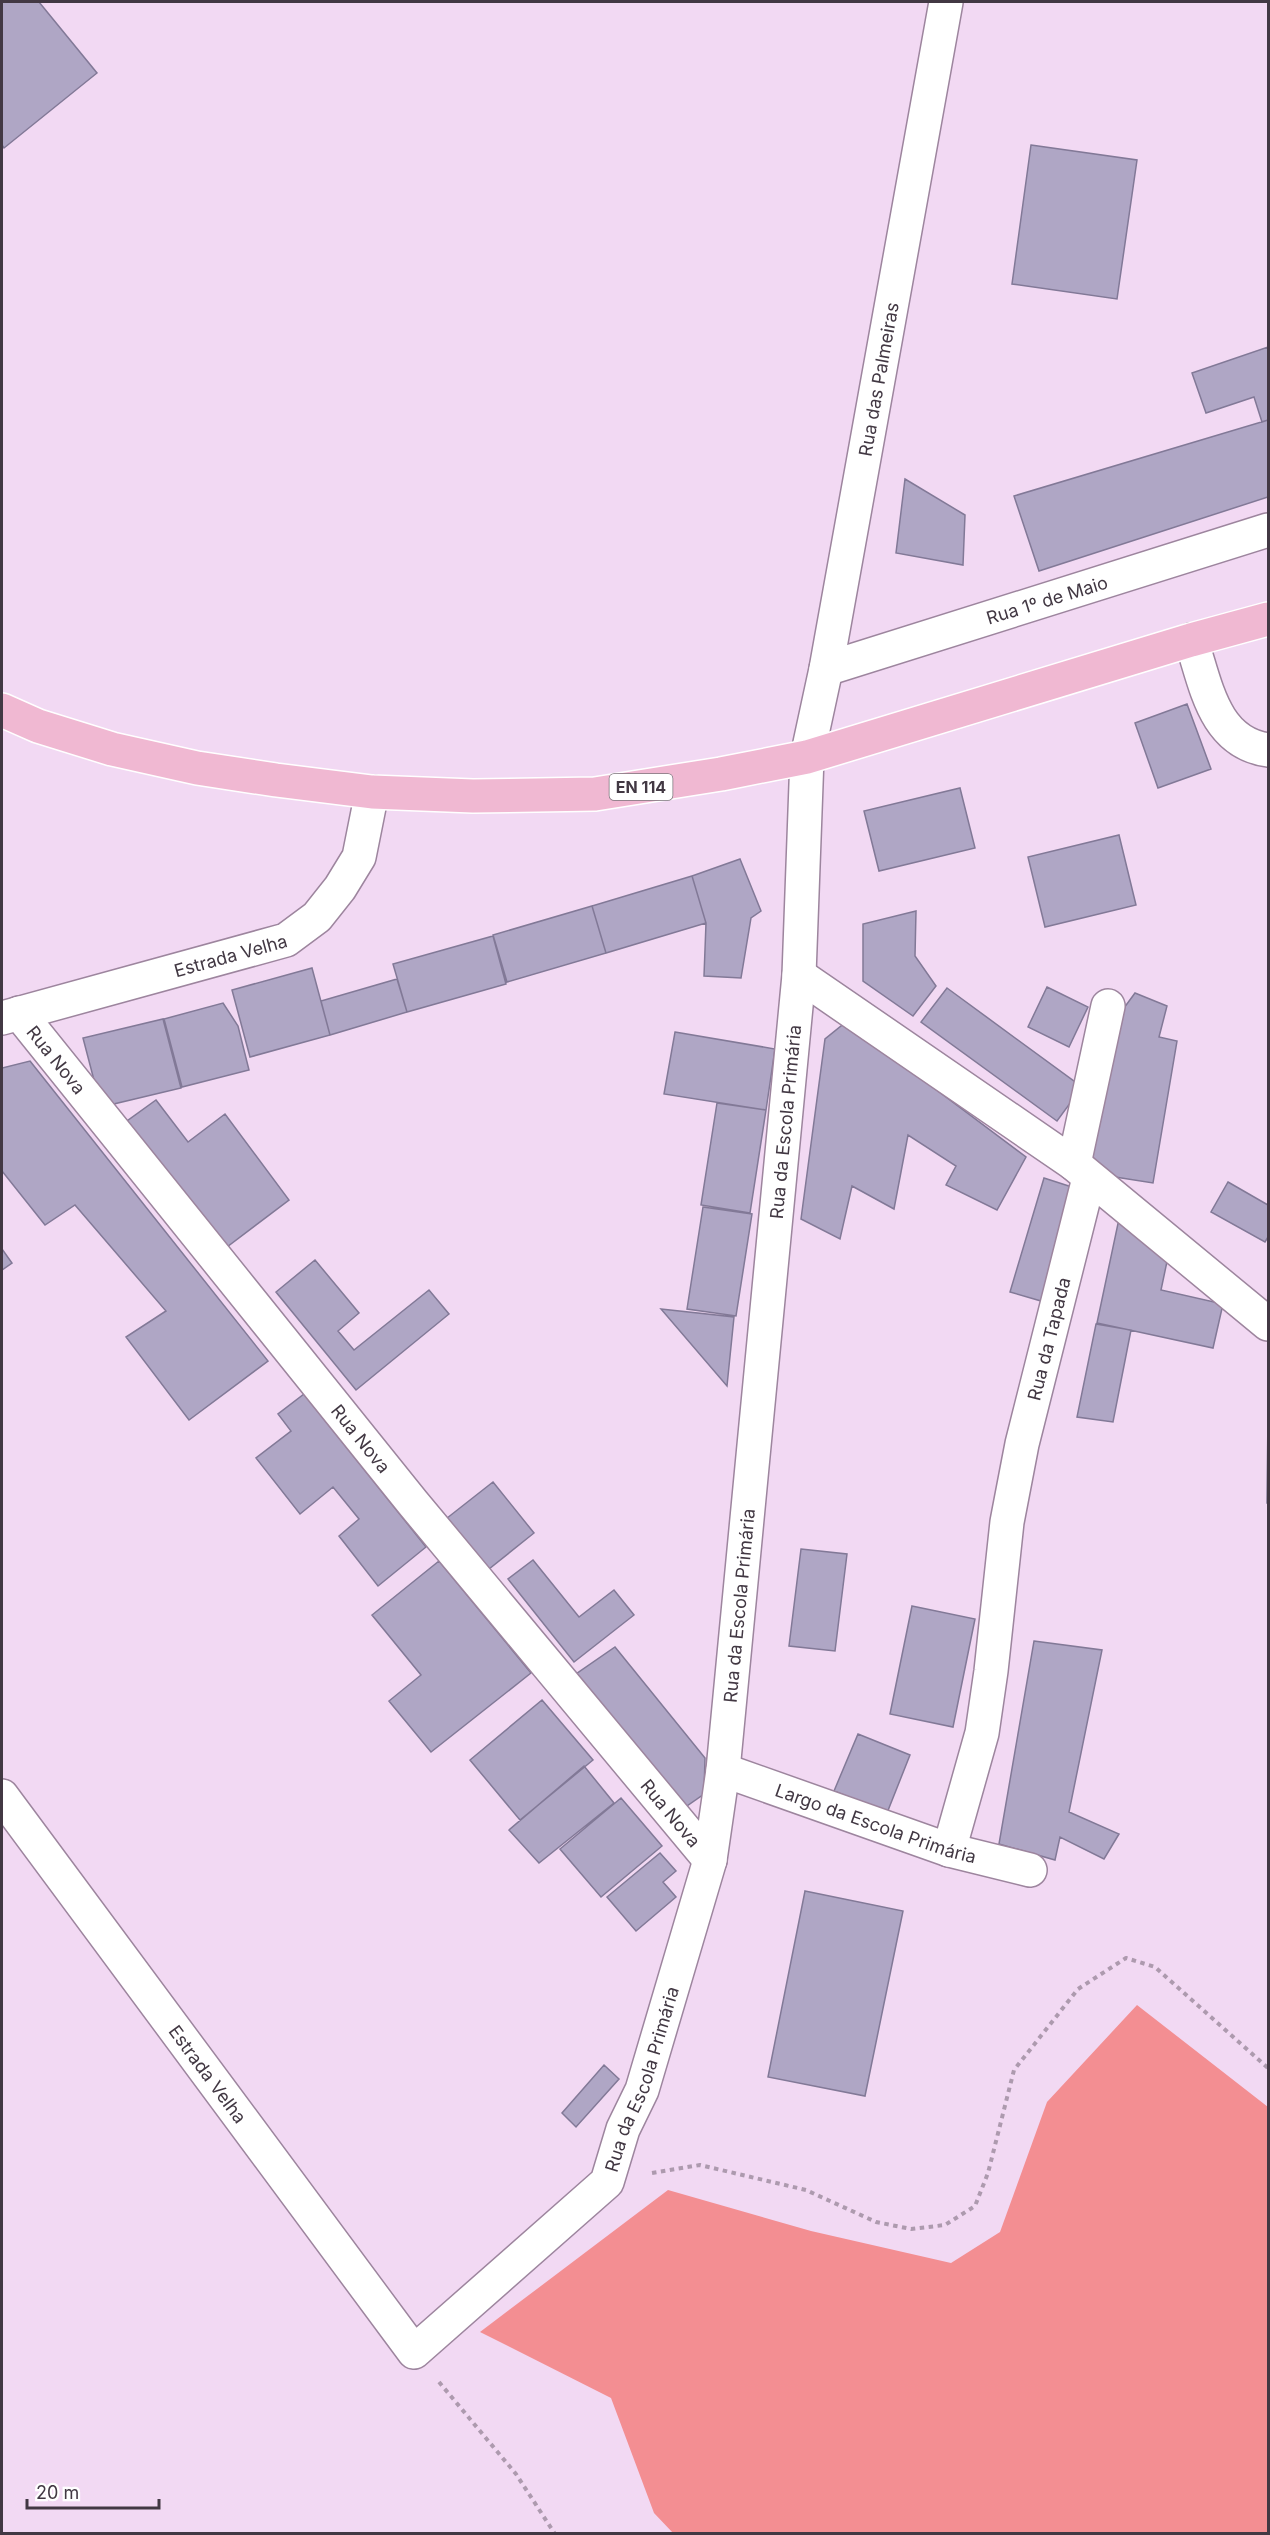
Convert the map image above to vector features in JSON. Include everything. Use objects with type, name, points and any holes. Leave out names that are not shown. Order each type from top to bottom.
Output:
[{"type":"main road","name":"EN 114","points":[[2,710],[38,726],[123,752],[197,768],[372,792],[473,796],[595,794],[722,774],[807,757],[1191,640],[1269,619]]},
{"type":"street","name":"Rua das Palmeiras","points":[[807,757],[826,669],[946,2]]},
{"type":"street","name":"Rua 1º de Maio","points":[[826,669],[1269,530]]},
{"type":"street","points":[[1191,640],[1214,711],[1233,736],[1253,747],[1269,750]]},
{"type":"street","name":"Rua da Escola Primária","points":[[414,2352],[607,2182],[623,2129],[642,2090],[710,1860],[723,1770],[799,975],[807,757]]},
{"type":"street","name":"Estrada Velha","points":[[10,1016],[286,940],[317,917],[340,888],[359,857],[372,792]]},
{"type":"street","points":[[799,975],[1081,1171],[1269,1324]]},
{"type":"street","name":"Rua da Tapada","points":[[949,1850],[982,1733],[1007,1522],[1081,1171],[1108,1006]]},
{"type":"street","name":"Rua Nova","points":[[10,1016],[710,1860]]},
{"type":"street","name":"Largo da Escola Primária","points":[[723,1770],[949,1850],[1030,1870]]},
{"type":"street","name":"Estrada Velha","points":[[2,1796],[414,2352]]},
{"type":"path","points":[[607,2182],[700,2165],[806,2190],[876,2222],[911,2229],[945,2225],[975,2206],[988,2173],[1014,2070],[1078,1989],[1126,1958],[1155,1967],[1269,2068]]},
{"type":"path","points":[[414,2352],[516,2474],[555,2534]]},
{"type":"shaded area","points":[[1137,2005],[1268,2107],[1268,2533],[673,2533],[654,2513],[611,2398],[480,2332],[668,2190],[811,2231],[951,2263],[1000,2232],[1047,2102]]},
{"type":"building","points":[[2,2],[39,2],[97,73],[4,148],[2,145]]},
{"type":"building","points":[[1031,145],[1137,160],[1117,299],[1012,284]]},
{"type":"building","points":[[1268,347],[1268,420],[1262,422],[1254,397],[1206,413],[1192,373]]},
{"type":"building","points":[[1268,420],[1268,497],[1039,571],[1014,496]]},
{"type":"building","points":[[905,479],[965,515],[963,565],[896,553]]},
{"type":"building","points":[[1187,704],[1211,769],[1158,788],[1135,723]]},
{"type":"building","points":[[960,788],[975,848],[879,871],[864,811]]},
{"type":"building","points":[[1119,835],[1136,905],[1045,927],[1028,857]]},
{"type":"building","points":[[740,859],[761,911],[751,918],[741,978],[704,976],[706,923],[692,876]]},
{"type":"building","points":[[692,876],[706,923],[606,953],[592,906]]},
{"type":"building","points":[[592,906],[606,953],[507,982],[493,935]]},
{"type":"building","points":[[916,911],[915,956],[936,986],[913,1016],[863,981],[863,924]]},
{"type":"building","points":[[493,936],[506,984],[407,1012],[393,964]]},
{"type":"building","points":[[312,968],[330,1035],[250,1057],[232,990]]},
{"type":"building","points":[[397,979],[407,1012],[330,1035],[321,1001]]},
{"type":"building","points":[[1047,987],[1088,1007],[1069,1047],[1028,1027]]},
{"type":"building","points":[[947,988],[1082,1087],[1057,1121],[921,1022]]},
{"type":"building","points":[[1135,993],[1167,1006],[1159,1037],[1177,1041],[1153,1183],[1090,1173],[1110,1027]]},
{"type":"building","points":[[223,1003],[238,1026],[249,1070],[182,1087],[164,1019]]},
{"type":"building","points":[[163,1019],[181,1088],[101,1107],[83,1038]]},
{"type":"building","points":[[846,1022],[1026,1157],[997,1210],[946,1185],[956,1166],[908,1135],[894,1209],[852,1186],[840,1239],[801,1219],[825,1039]]},
{"type":"building","points":[[675,1032],[775,1049],[766,1110],[664,1094]]},
{"type":"building","points":[[30,1061],[268,1361],[189,1420],[126,1337],[166,1311],[75,1205],[45,1225],[2,1171],[2,1068]]},
{"type":"building","points":[[156,1100],[188,1142],[225,1114],[289,1200],[223,1250],[127,1121]]},
{"type":"building","points":[[717,1103],[766,1110],[750,1213],[701,1205]]},
{"type":"building","points":[[1044,1178],[1075,1188],[1041,1301],[1010,1292]]},
{"type":"building","points":[[1228,1182],[1268,1205],[1268,1237],[1265,1242],[1211,1212]]},
{"type":"building","points":[[703,1207],[752,1214],[736,1316],[687,1309]]},
{"type":"building","points":[[1120,1214],[1169,1252],[1161,1290],[1223,1304],[1213,1348],[1097,1323]]},
{"type":"building","points":[[2,1249],[12,1263],[2,1270]]},
{"type":"building","points":[[315,1260],[359,1313],[338,1331],[354,1350],[429,1290],[449,1314],[356,1390],[276,1292]]},
{"type":"building","points":[[661,1309],[734,1317],[727,1386]]},
{"type":"building","points":[[1096,1324],[1131,1330],[1113,1422],[1077,1417]]},
{"type":"building","points":[[304,1394],[426,1547],[378,1586],[339,1536],[359,1519],[333,1487],[300,1514],[256,1458],[291,1431],[278,1414]]},
{"type":"building","points":[[1268,1414],[1268,1503],[1267,1503]]},
{"type":"building","points":[[493,1482],[534,1533],[484,1573],[442,1522]]},
{"type":"building","points":[[801,1549],[847,1554],[835,1651],[789,1646]]},
{"type":"building","points":[[533,1560],[579,1617],[614,1590],[634,1615],[574,1662],[508,1579]]},
{"type":"building","points":[[439,1561],[531,1673],[431,1752],[389,1701],[421,1675],[372,1615]]},
{"type":"building","points":[[912,1606],[975,1619],[953,1727],[890,1714]]},
{"type":"building","points":[[1034,1641],[1102,1650],[1069,1812],[1119,1834],[1104,1859],[1060,1837],[1055,1860],[999,1844]]},
{"type":"building","points":[[615,1647],[705,1758],[704,1794],[684,1808],[576,1674]]},
{"type":"building","points":[[542,1700],[593,1760],[520,1820],[470,1760]]},
{"type":"building","points":[[858,1734],[910,1755],[887,1813],[834,1791]]},
{"type":"building","points":[[584,1766],[614,1803],[539,1863],[509,1830]]},
{"type":"building","points":[[621,1798],[662,1846],[601,1897],[560,1849]]},
{"type":"building","points":[[660,1853],[676,1871],[663,1882],[676,1897],[636,1931],[607,1897]]},
{"type":"building","points":[[805,1891],[903,1911],[865,2096],[768,2077]]},
{"type":"building","points":[[604,2065],[619,2079],[576,2127],[562,2113]]}]
